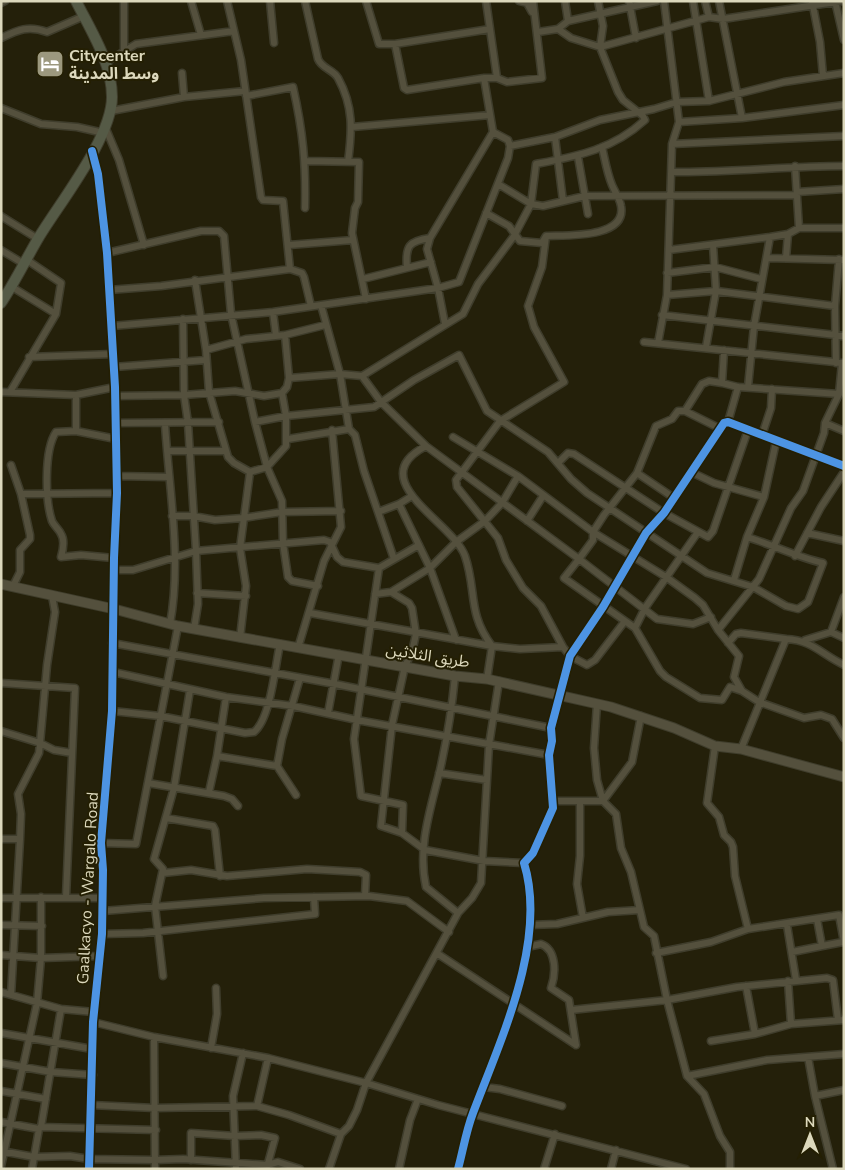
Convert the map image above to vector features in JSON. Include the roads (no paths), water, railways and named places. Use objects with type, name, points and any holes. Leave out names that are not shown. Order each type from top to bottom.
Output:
[{"type":"main road","points":[[1,303],[105,131],[111,111],[112,94],[105,63],[76,1]]},
{"type":"main road","name":"طريق الثلاثين","points":[[1,584],[194,629],[455,676],[487,678],[559,694],[641,716],[715,746],[741,749],[844,777]]},
{"type":"street","points":[[1,3],[5,1]]},
{"type":"street","points":[[124,1],[124,51]]},
{"type":"street","points":[[191,1],[201,35]]},
{"type":"street","points":[[227,1],[245,93],[261,197],[263,200],[283,201],[290,269]]},
{"type":"street","points":[[270,1],[274,43]]},
{"type":"street","points":[[305,1],[318,59],[321,65],[337,78],[352,127],[348,162]]},
{"type":"street","points":[[366,1],[379,44],[395,44],[490,29]]},
{"type":"street","points":[[486,1],[497,78]]},
{"type":"street","points":[[519,1],[527,3],[534,16]]},
{"type":"street","points":[[395,44],[405,90],[484,78],[497,78],[507,82],[542,78],[533,1]]},
{"type":"street","points":[[565,1],[568,21]]},
{"type":"street","points":[[289,378],[340,374],[362,376],[463,314],[478,284],[514,236],[531,204],[536,164],[578,157],[619,140],[645,120],[623,100],[618,92],[600,47],[604,26],[598,1]]},
{"type":"street","points":[[538,32],[558,29],[568,21],[601,15],[630,4],[657,1]]},
{"type":"street","points":[[658,343],[667,295],[672,144],[679,122],[669,28],[664,1]]},
{"type":"street","points":[[693,1],[709,101]]},
{"type":"street","points":[[705,1],[709,17]]},
{"type":"street","points":[[720,1],[742,118]]},
{"type":"street","points":[[558,29],[571,38],[600,47],[608,43],[636,38],[709,17],[723,19],[812,3],[838,2],[844,40]]},
{"type":"street","points":[[812,3],[823,76]]},
{"type":"street","points":[[630,4],[636,38]]},
{"type":"street","points":[[1,38],[22,28],[35,28],[46,32],[84,16]]},
{"type":"street","points":[[105,63],[136,44],[234,31]]},
{"type":"street","points":[[182,73],[184,97]]},
{"type":"street","points":[[510,146],[555,137],[600,120],[654,110],[677,102],[709,101],[784,82],[844,73]]},
{"type":"street","points":[[444,324],[438,288],[427,249],[430,238],[492,132],[484,78]]},
{"type":"street","points":[[111,111],[184,97],[245,93],[293,87],[302,125],[306,161],[305,208]]},
{"type":"street","points":[[679,122],[742,118],[844,105]]},
{"type":"street","points":[[1,108],[41,124],[105,131],[119,160],[144,245]]},
{"type":"street","points":[[352,127],[490,115]]},
{"type":"street","points":[[112,326],[231,314],[273,312],[438,288],[461,279],[472,245],[498,184],[510,146],[508,140],[492,132]]},
{"type":"street","points":[[672,144],[844,136]]},
{"type":"street","points":[[555,137],[563,201]]},
{"type":"street","points":[[546,236],[597,234],[614,224],[622,212],[607,172],[602,147]]},
{"type":"street","name":"Gaalkacyo - Wargalo Road","points":[[89,1169],[94,1012],[103,911],[101,843],[112,711],[112,643],[117,493],[115,387],[107,254],[98,174],[92,151]]},
{"type":"street","points":[[578,157],[588,214]]},
{"type":"street","points":[[306,161],[360,162],[358,202],[355,208],[353,240],[366,299]]},
{"type":"street","points":[[672,172],[708,172],[795,166],[844,166]]},
{"type":"street","points":[[795,166],[799,228]]},
{"type":"street","points":[[498,184],[531,204],[543,206],[585,196],[670,197],[797,193],[844,189]]},
{"type":"street","points":[[486,213],[501,220],[520,241],[542,243],[546,236]]},
{"type":"street","points":[[1,216],[38,239]]},
{"type":"street","points":[[669,250],[788,234],[799,228],[844,228]]},
{"type":"street","points":[[107,254],[201,231],[219,231],[225,240],[231,314],[248,394],[267,467],[280,497],[282,543],[289,579],[318,586]]},
{"type":"street","points":[[786,258],[788,234]]},
{"type":"street","points":[[546,236],[542,267],[528,306],[534,328],[564,382],[500,422],[478,454],[456,480],[457,487],[485,521],[502,546],[506,560],[523,588],[541,606],[563,647],[570,656],[587,665],[595,660],[625,621]]},
{"type":"street","points":[[748,387],[754,326],[762,279],[768,258],[770,237]]},
{"type":"street","points":[[407,267],[406,252],[408,248],[418,240],[430,238]]},
{"type":"street","points":[[289,245],[353,240]]},
{"type":"street","points":[[706,348],[716,291],[713,245]]},
{"type":"street","points":[[1,250],[26,262],[61,283],[56,314],[10,392]]},
{"type":"street","points":[[718,630],[753,587],[775,546],[791,508],[803,491],[814,455],[824,433],[825,423],[839,394],[840,363],[836,335],[835,306],[842,260],[768,258]]},
{"type":"street","points":[[363,279],[431,262]]},
{"type":"street","points":[[667,273],[715,267],[762,279]]},
{"type":"street","points":[[109,290],[161,286],[195,280],[290,269],[302,274],[304,277],[311,306]]},
{"type":"street","points":[[195,280],[206,350],[208,392],[219,422],[226,451],[234,463],[250,472],[267,467],[283,451],[288,439],[282,393]]},
{"type":"street","points":[[12,287],[56,314]]},
{"type":"street","points":[[667,295],[716,291],[759,298],[835,306]]},
{"type":"street","points":[[321,305],[340,374],[349,429],[355,435],[394,559]]},
{"type":"street","points":[[273,312],[276,336]]},
{"type":"street","points":[[662,315],[710,319],[844,336]]},
{"type":"street","points":[[183,319],[184,395],[190,451],[198,604],[194,629]]},
{"type":"street","points":[[206,350],[238,340],[276,336],[325,325]]},
{"type":"street","points":[[115,396],[184,395],[235,391],[264,396],[282,393],[287,387],[289,378],[285,334]]},
{"type":"street","points":[[644,342],[840,363]]},
{"type":"street","points":[[722,383],[724,350]]},
{"type":"street","points":[[29,357],[113,354]]},
{"type":"street","points":[[255,422],[286,416],[374,407],[414,380],[459,355],[487,411],[500,422],[548,452],[570,480],[646,533],[684,555],[708,573],[753,587],[786,606],[798,609],[808,602],[823,563],[795,556],[775,546],[747,537]]},
{"type":"street","points":[[114,367],[206,360]]},
{"type":"street","points":[[362,376],[381,402],[426,446],[645,608],[657,619],[693,624],[711,617]]},
{"type":"street","points":[[685,411],[702,384],[709,381],[738,387],[839,394]]},
{"type":"street","points":[[1,392],[76,395],[115,387]]},
{"type":"street","points":[[524,863],[533,853],[551,816],[554,801],[548,755],[552,741],[551,728],[570,656],[615,587],[646,533],[664,513],[719,428],[728,422],[738,387]]},
{"type":"street","points":[[762,435],[772,408],[772,389]]},
{"type":"street","points":[[76,395],[76,431]]},
{"type":"street","points":[[719,428],[685,411],[678,412],[672,419],[656,426],[649,437],[636,473],[593,532],[593,540],[564,578],[635,628],[660,671],[700,698],[722,700],[730,687],[742,691],[759,702],[804,718],[821,715],[832,720],[844,738]]},
{"type":"street","points":[[116,424],[219,422]]},
{"type":"street","points":[[728,422],[776,442],[844,466]]},
{"type":"street","points":[[825,423],[844,431]]},
{"type":"street","points":[[101,843],[136,844],[160,716],[168,684],[174,625],[174,559],[165,424]]},
{"type":"street","points":[[288,439],[332,430],[349,429]]},
{"type":"street","points":[[114,558],[81,555],[61,557],[63,547],[62,534],[53,523],[47,492],[49,456],[54,435],[60,430],[76,431],[116,439]]},
{"type":"street","points":[[298,648],[324,562],[342,527],[332,430]]},
{"type":"street","points":[[558,463],[568,453],[574,454],[664,513],[704,536],[710,535],[748,430]]},
{"type":"street","points":[[453,436],[478,454],[518,476],[593,532],[666,577],[704,605],[718,630],[739,656],[734,677],[742,691]]},
{"type":"street","points":[[734,580],[747,537],[764,497],[776,442]]},
{"type":"street","points":[[426,446],[409,458],[403,471],[405,486],[412,496],[456,542],[466,560],[478,625],[492,646],[487,678]]},
{"type":"street","points":[[167,451],[226,451]]},
{"type":"street","points":[[11,465],[21,494],[30,536],[20,550],[20,572],[13,586]]},
{"type":"street","points":[[240,638],[246,596],[240,548],[250,472]]},
{"type":"street","points":[[691,472],[728,487],[764,497]]},
{"type":"street","points":[[636,473],[674,498]]},
{"type":"street","points":[[795,556],[843,475]]},
{"type":"street","points":[[117,476],[168,477]]},
{"type":"street","points":[[375,594],[391,592],[430,568],[456,542],[485,521],[502,504],[518,476]]},
{"type":"street","points":[[21,494],[47,492],[117,493]]},
{"type":"street","points":[[378,512],[399,504],[412,496]]},
{"type":"street","points":[[527,521],[543,496]]},
{"type":"street","points":[[399,504],[430,568],[456,640]]},
{"type":"street","points":[[172,516],[193,516],[215,520],[282,512],[341,511]]},
{"type":"street","points":[[635,628],[645,608],[684,555],[698,532]]},
{"type":"street","points":[[807,533],[844,541]]},
{"type":"street","points":[[114,570],[133,570],[196,551],[324,540],[330,542],[337,557],[343,562],[380,568],[418,545]]},
{"type":"street","points":[[380,568],[365,660],[355,751],[359,793],[361,796],[403,805],[402,833]]},
{"type":"street","points":[[391,592],[409,603],[412,608],[416,634],[412,652],[405,666],[392,725],[381,826],[402,833],[424,850],[484,861],[524,863]]},
{"type":"street","points":[[197,593],[246,596]]},
{"type":"street","points":[[11,995],[21,814],[18,794],[39,753],[55,612],[52,596]]},
{"type":"street","points":[[831,632],[844,598]]},
{"type":"street","points":[[310,613],[416,634],[492,646],[520,649],[563,647]]},
{"type":"street","points":[[728,643],[736,634],[741,633],[805,640],[831,632],[844,638]]},
{"type":"street","points":[[741,749],[786,639]]},
{"type":"street","points":[[805,640],[825,656],[844,665]]},
{"type":"street","points":[[112,643],[335,684],[551,728]]},
{"type":"street","points":[[112,711],[185,720],[245,733],[254,732],[261,725],[268,703],[280,644]]},
{"type":"street","points":[[328,713],[335,684],[339,654]]},
{"type":"street","points":[[113,672],[226,697],[293,706],[357,720],[548,755]]},
{"type":"street","points":[[455,676],[452,708],[439,773],[428,814],[424,850],[426,887],[458,913]]},
{"type":"street","points":[[296,795],[277,766],[282,739],[300,678]]},
{"type":"street","points":[[329,1169],[341,1134],[349,1126],[357,1110],[366,1083],[427,970],[438,954],[458,913],[472,898],[481,883],[484,861],[482,843],[489,745],[499,681]]},
{"type":"street","points":[[1,683],[75,688],[66,897]]},
{"type":"street","points":[[163,976],[156,931],[155,906],[163,874],[162,866],[154,859],[174,788],[190,690]]},
{"type":"street","points":[[208,792],[217,756],[226,697]]},
{"type":"street","points":[[597,704],[594,748],[597,780],[603,801]]},
{"type":"street","points":[[603,801],[632,762],[641,716]]},
{"type":"street","points":[[1,730],[40,743],[54,750],[72,753]]},
{"type":"street","points":[[715,746],[707,803],[719,817],[724,835],[731,842],[733,848],[735,876],[748,929]]},
{"type":"street","points":[[217,756],[277,766]]},
{"type":"street","points":[[439,773],[487,780]]},
{"type":"street","points":[[148,783],[208,792],[232,799],[238,806]]},
{"type":"street","points":[[554,801],[603,801],[612,807],[616,814],[621,848],[631,872],[644,927],[654,936],[656,954],[687,1076],[704,1094],[720,1136],[730,1152],[730,1169]]},
{"type":"street","points":[[580,802],[580,856],[577,884],[583,918]]},
{"type":"street","points":[[166,818],[213,826],[220,876]]},
{"type":"street","points":[[1,839],[20,839]]},
{"type":"street","points":[[458,1169],[472,1114],[484,1088],[512,1003],[527,947],[530,925],[529,885],[524,863]]},
{"type":"street","points":[[163,874],[191,870],[220,876],[307,869],[360,872],[366,875],[365,896]]},
{"type":"street","points":[[103,911],[155,906],[365,896],[407,901],[449,932]]},
{"type":"street","points":[[1,1166],[37,1003],[41,958],[41,897]]},
{"type":"street","points":[[102,934],[156,931],[315,914],[314,897]]},
{"type":"street","points":[[1,898],[103,898]]},
{"type":"street","points":[[530,925],[557,924],[608,912],[640,910]]},
{"type":"street","points":[[656,954],[711,942],[748,929],[839,915],[843,942],[792,952]]},
{"type":"street","points":[[817,919],[822,946]]},
{"type":"street","points":[[787,924],[796,980]]},
{"type":"street","points":[[1,926],[42,926]]},
{"type":"street","points":[[438,954],[576,1045],[569,1000],[551,988],[554,963],[550,951],[541,944],[527,947]]},
{"type":"street","points":[[1,955],[13,954],[41,958],[100,956]]},
{"type":"street","points":[[571,1010],[667,1000],[746,986],[796,980],[827,978],[833,980],[841,1020],[791,1024],[756,1034],[711,1041]]},
{"type":"street","points":[[788,981],[791,1024]]},
{"type":"street","points":[[746,986],[756,1034]]},
{"type":"street","points":[[211,1048],[217,1014],[216,988]]},
{"type":"street","points":[[1,992],[37,1003],[94,1012]]},
{"type":"street","points":[[32,1169],[57,1043],[61,1008]]},
{"type":"street","points":[[94,1022],[154,1037],[268,1058],[366,1083],[472,1114],[686,1169]]},
{"type":"street","points":[[1,1033],[92,1049]]},
{"type":"street","points":[[154,1037],[155,1169]]},
{"type":"street","points":[[236,1166],[234,1087],[243,1053]]},
{"type":"street","points":[[687,1076],[767,1060],[844,1054]]},
{"type":"street","points":[[808,1057],[815,1096],[833,1169]]},
{"type":"street","points":[[257,1106],[268,1058]]},
{"type":"street","points":[[1,1063],[51,1072],[93,1075]]},
{"type":"street","points":[[484,1088],[500,1089],[562,1106]]},
{"type":"street","points":[[815,1096],[844,1090]]},
{"type":"street","points":[[1,1091],[46,1099]]},
{"type":"street","points":[[399,1169],[410,1120],[418,1099]]},
{"type":"street","points":[[91,1105],[155,1108],[234,1108],[257,1106],[289,1115],[341,1134]]},
{"type":"street","points":[[1,1122],[40,1128],[156,1130]]},
{"type":"street","points":[[191,1160],[190,1134],[261,1135],[275,1138],[267,1167]]},
{"type":"street","points":[[544,1169],[555,1134]]},
{"type":"street","points":[[611,1169],[616,1150]]},
{"type":"street","points":[[3,1152],[34,1157],[70,1156],[89,1159],[155,1160],[181,1163],[191,1160],[236,1166],[267,1167],[278,1162],[300,1169]]},
{"type":"place","name":"Citycenter وسط المدينة","points":[[50,64]]}]
